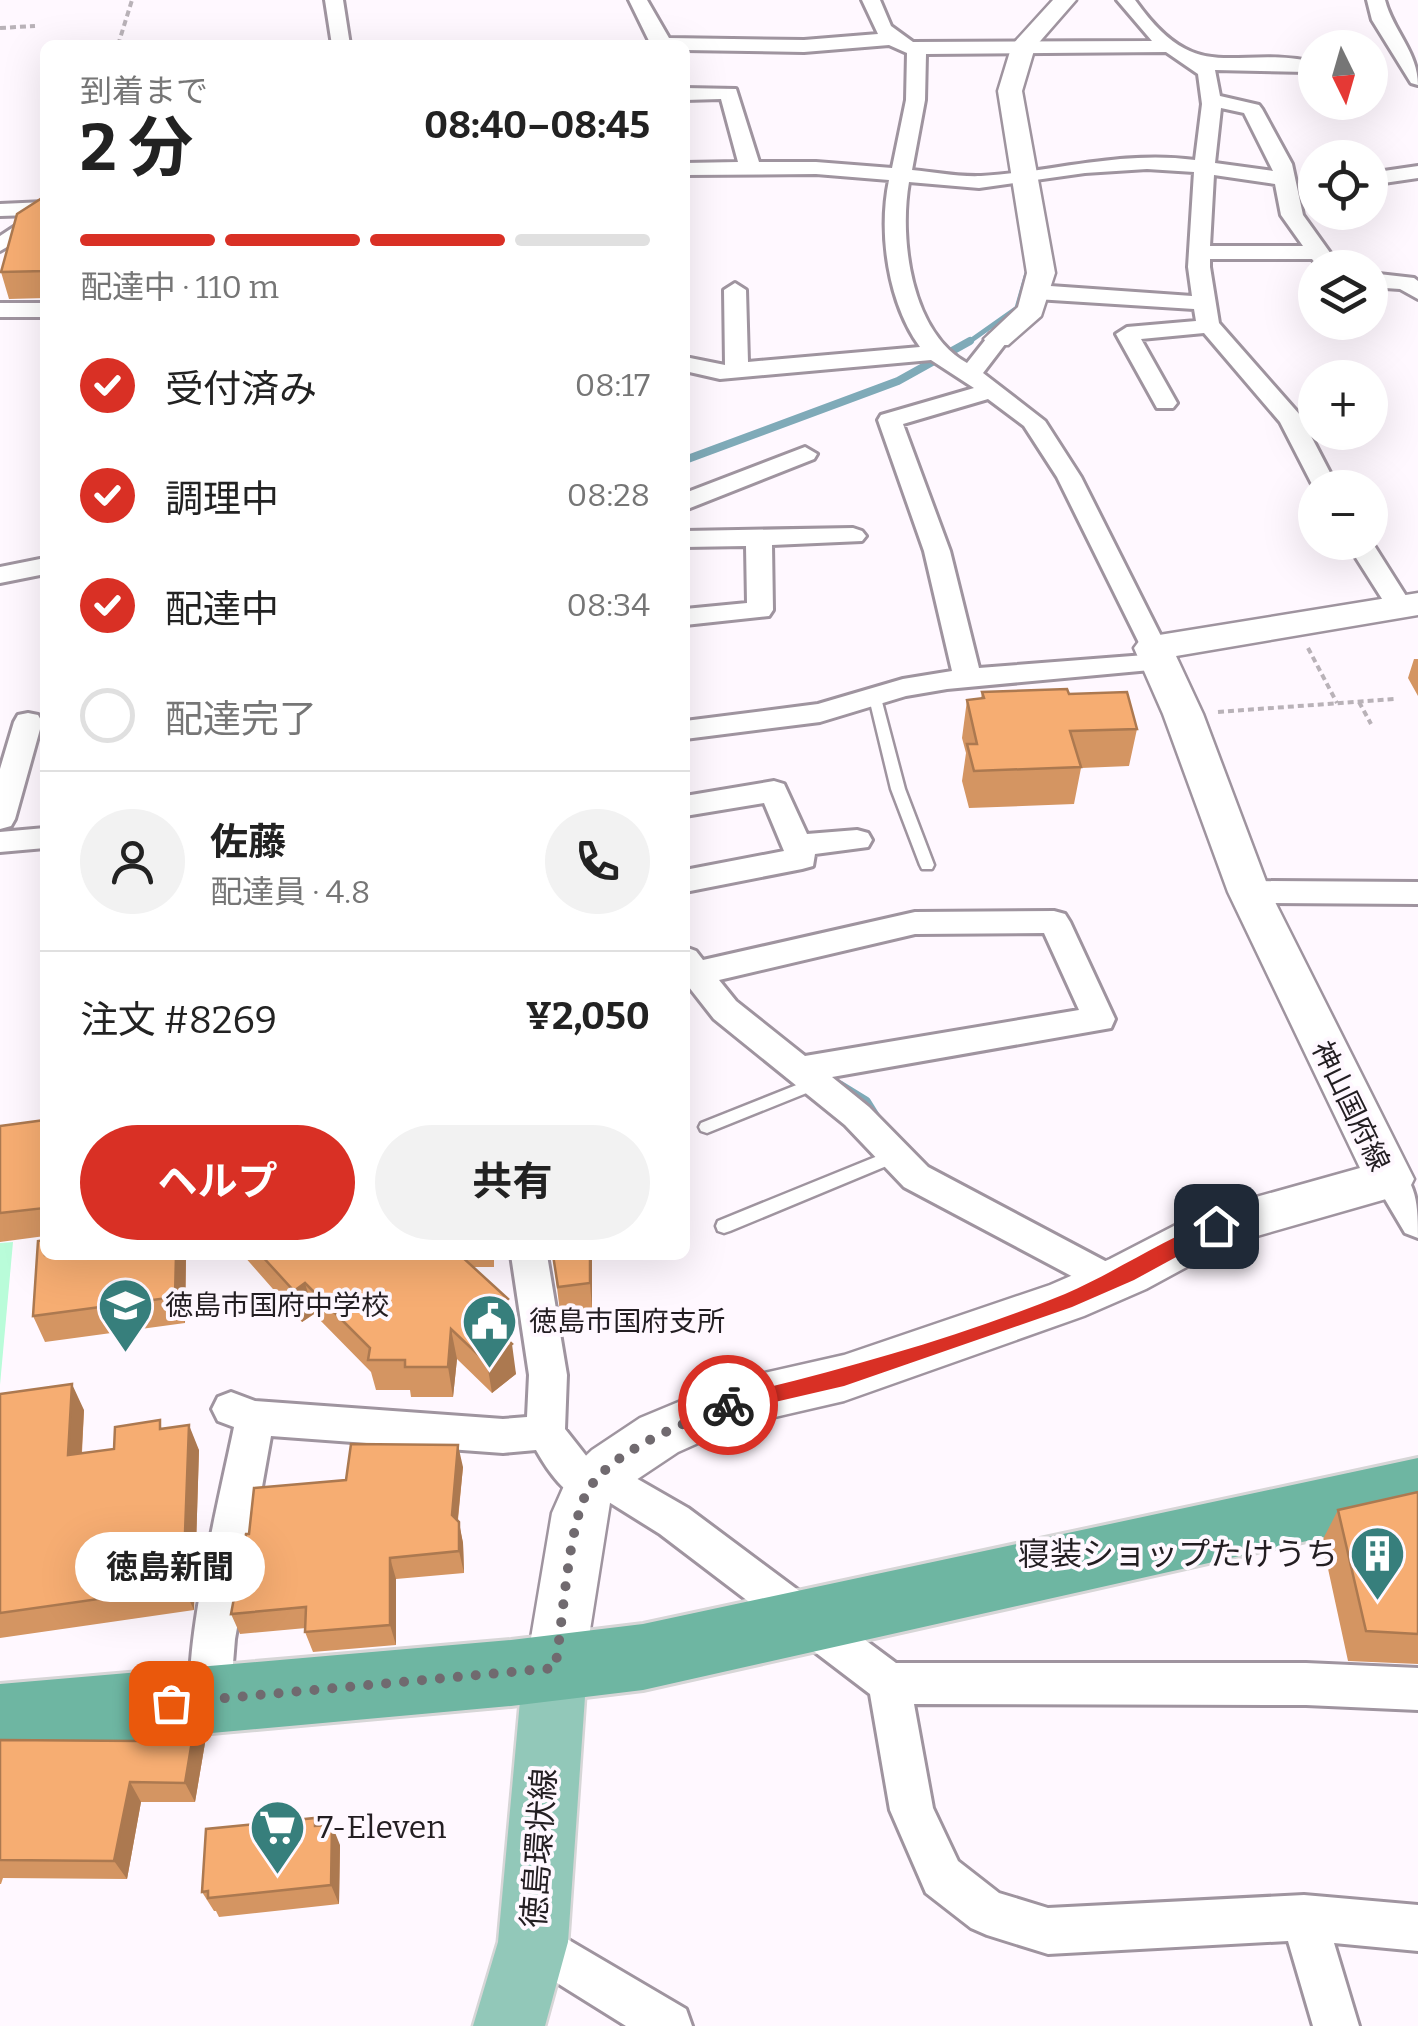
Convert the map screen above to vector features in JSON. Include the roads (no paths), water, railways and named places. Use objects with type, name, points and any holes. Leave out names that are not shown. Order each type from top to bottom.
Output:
[{"type":"highway","points":[[0,1718],[643,1657],[1418,1486]]},
{"type":"main road","points":[[1157,655],[1296,624],[1409,606]]},
{"type":"main road","name":"神山国府線","points":[[596,1482],[659,1435],[730,1404],[844,1378],[1066,1301],[1216,1226],[1404,1178],[1250,892],[1157,655]]},
{"type":"main road","points":[[555,1668],[579,1513],[596,1482]]},
{"type":"main road","name":"徳島環状線","points":[[509,2026],[533,1942],[555,1668]]},
{"type":"street","points":[[340,40],[334,0],[360,0]]},
{"type":"street","points":[[638,0],[650,40]]},
{"type":"street","points":[[871,0],[876,17],[890,38]]},
{"type":"street","points":[[970,374],[1030,310],[1041,273],[1010,91],[1024,45],[1065,0]]},
{"type":"street","points":[[1126,0],[1132,12],[1207,72],[1212,100],[1202,168],[1200,253],[1207,315],[1290,420],[1316,470]]},
{"type":"street","points":[[1376,0],[1381,20],[1418,79]]},
{"type":"street","points":[[690,91],[729,68],[804,46],[890,38],[916,48],[1171,46]]},
{"type":"street","points":[[690,724],[820,713],[903,688],[1157,655],[1069,477],[1033,421],[939,355],[899,270],[897,187],[912,138],[920,82],[916,48]]},
{"type":"street","points":[[690,56],[729,68]]},
{"type":"street","points":[[1198,64],[1298,66]]},
{"type":"street","points":[[729,68],[750,167]]},
{"type":"street","points":[[1212,100],[1252,109],[1293,183],[1292,214],[1317,250]]},
{"type":"street","points":[[690,169],[816,168],[979,182],[1147,164],[1202,168],[1293,183]]},
{"type":"street","points":[[1388,176],[1418,172]]},
{"type":"street","points":[[0,210],[40,208]]},
{"type":"street","points":[[0,245],[40,219]]},
{"type":"street","points":[[1200,253],[1298,259]]},
{"type":"street","points":[[1388,282],[1406,283],[1418,292]]},
{"type":"street","points":[[735,290],[737,370]]},
{"type":"street","points":[[1036,292],[1207,315]]},
{"type":"street","points":[[0,310],[40,310]]},
{"type":"street","points":[[1165,404],[1126,334],[1207,315]]},
{"type":"street","points":[[690,373],[939,355]]},
{"type":"street","points":[[1152,380],[1186,377]]},
{"type":"street","points":[[968,678],[936,550],[890,420],[992,390]]},
{"type":"street","points":[[690,500],[806,454]]},
{"type":"street","points":[[690,538],[853,536]]},
{"type":"street","points":[[690,617],[760,610],[760,538]]},
{"type":"street","points":[[1373,560],[1409,606]]},
{"type":"street","points":[[0,575],[40,567]]},
{"type":"street","points":[[0,819],[28,722]]},
{"type":"street","points":[[690,805],[774,791],[802,858],[690,880]]},
{"type":"street","points":[[0,842],[40,838]]},
{"type":"street","points":[[796,845],[856,840]]},
{"type":"street","points":[[1250,892],[1418,893]]},
{"type":"street","points":[[805,1077],[1099,1018],[1054,922],[915,923],[690,966],[726,1010],[805,1077],[857,1116],[916,1177],[1110,1282]]},
{"type":"street","points":[[1404,1178],[1418,1223]]},
{"type":"street","points":[[531,1260],[548,1375],[546,1432],[562,1460],[596,1482],[674,1521],[889,1683],[1306,1684],[1418,1689]]},
{"type":"street","points":[[209,1700],[243,1413],[503,1436],[546,1432]]},
{"type":"street","points":[[889,1683],[912,1810],[942,1878],[987,1912],[1048,1931],[1304,1918],[1418,1928]]},
{"type":"street","points":[[1304,1918],[1336,2026]]},
{"type":"street","points":[[533,1942],[669,2026]]},
{"type":"lane","points":[[875,698],[898,789],[927,865]]},
{"type":"lane","points":[[707,1126],[805,1077]]},
{"type":"lane","points":[[724,1226],[895,1155]]},
{"type":"waterway","points":[[966,344],[1017,308],[1027,273]]},
{"type":"waterway","points":[[690,458],[898,381],[970,341]]},
{"type":"waterway","points":[[840,1085],[866,1101],[876,1117]]},
{"type":"place","name":"徳島市国府中学校","points":[[126,1354]]},
{"type":"place","name":"徳島市国府支所","points":[[490,1370]]},
{"type":"place","name":"寝装ショップたけうち","points":[[1377,1603]]},
{"type":"place","name":"徳島新聞","points":[[171,1703]]},
{"type":"place","name":"7-Eleven","points":[[278,1876]]}]
